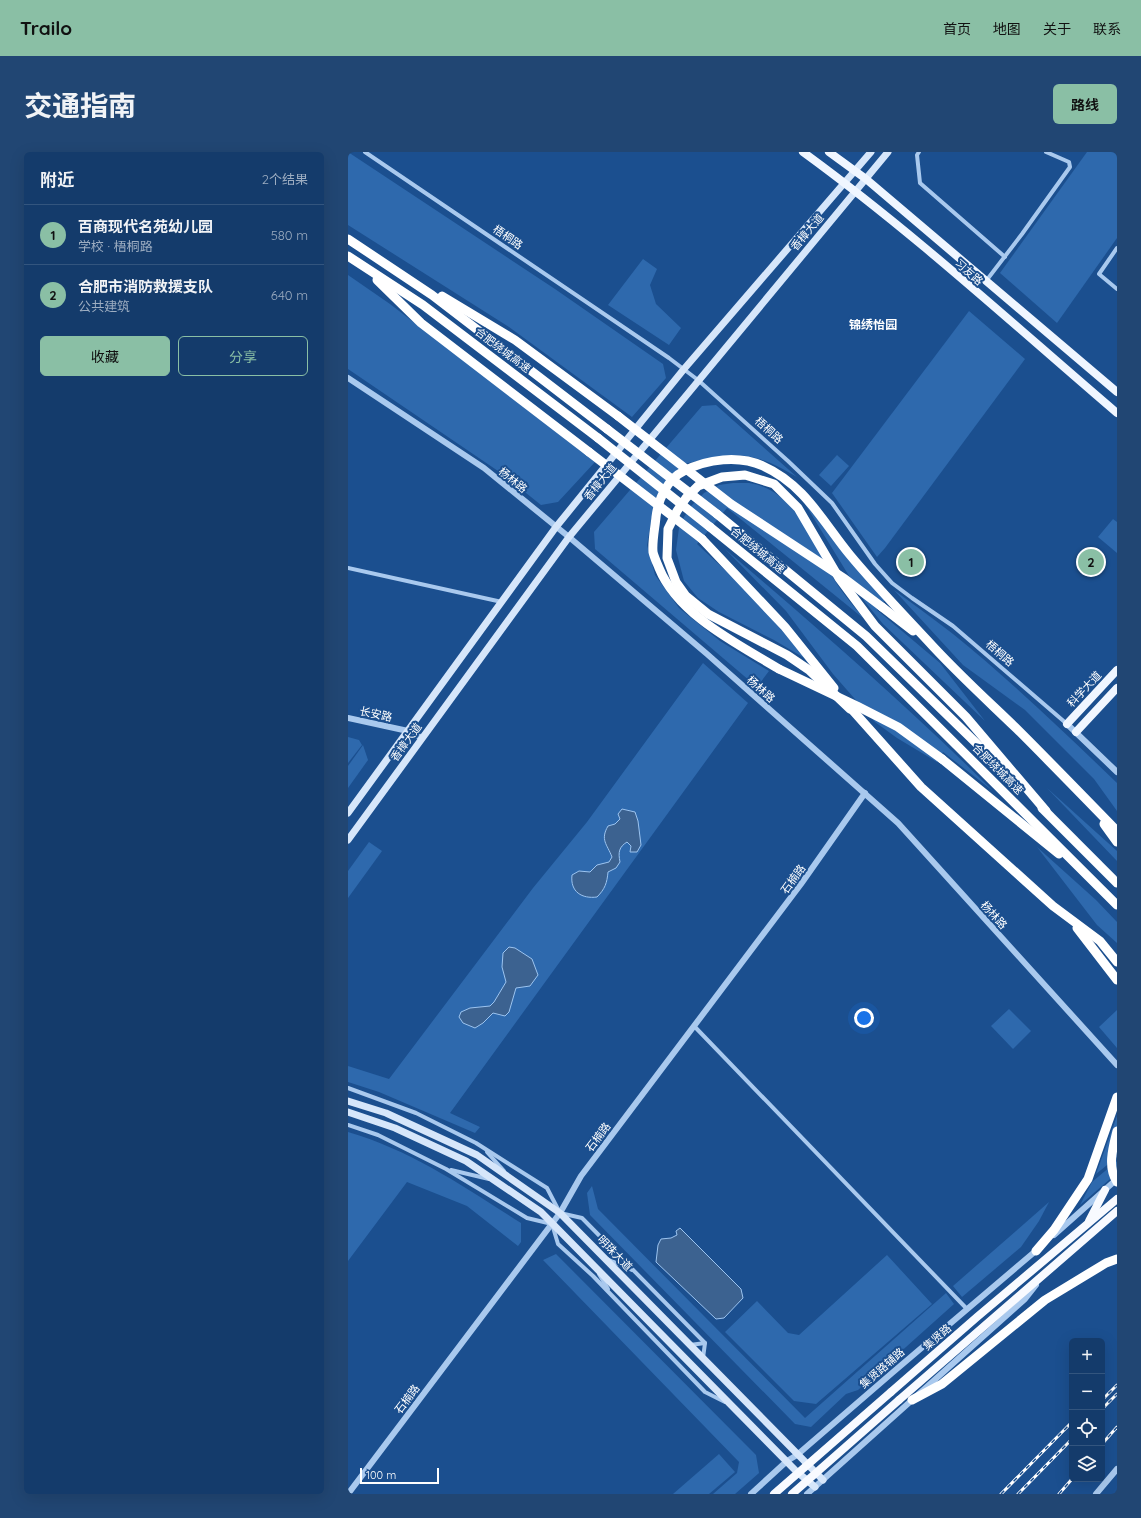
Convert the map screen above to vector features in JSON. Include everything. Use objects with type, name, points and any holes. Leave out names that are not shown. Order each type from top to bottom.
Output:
[{"type":"highway","name":"合肥绕城高速","points":[[348,239],[432,294],[717,514],[866,636],[1046,811],[1117,883]]},
{"type":"highway","points":[[371,254],[515,340],[618,416],[731,504],[845,579],[930,644]]},
{"type":"highway","name":"合肥绕城高速","points":[[348,256],[423,305],[598,438],[857,646],[1117,905]]},
{"type":"highway","points":[[362,265],[421,323],[702,539],[785,627],[850,709],[921,787],[1053,906],[1117,954]]},
{"type":"highway","points":[[1098,885],[942,759],[898,727],[779,669],[721,633],[699,617],[678,597],[663,578],[653,553],[657,510],[664,493],[673,478],[698,465],[718,461],[748,461],[764,466],[781,476],[809,500],[850,554],[930,644],[1039,751],[1117,831]]},
{"type":"highway","points":[[850,709],[809,670],[787,655],[708,614],[686,596],[676,582],[667,558],[668,528],[686,498],[698,486],[722,477],[746,475],[774,484],[798,508],[839,578],[875,626],[966,717],[1046,811]]},
{"type":"highway","points":[[1089,803],[1117,842]]},
{"type":"highway","points":[[1069,917],[1117,980]]},
{"type":"highway","points":[[1100,941],[1117,962]]},
{"type":"highway","points":[[1036,1251],[1054,1230],[1088,1178],[1117,1097]]},
{"type":"highway","points":[[1117,1131],[1111,1154],[1113,1177],[1117,1182]]},
{"type":"highway","points":[[1087,1225],[1105,1190]]},
{"type":"highway","name":"集贤路","points":[[774,1494],[977,1317],[1117,1199]]},
{"type":"highway","name":"集贤路","points":[[792,1494],[1117,1211]]},
{"type":"highway","points":[[912,1400],[942,1384],[1045,1300],[1106,1263],[1117,1259]]},
{"type":"main road","name":"习友路","points":[[803,152],[856,191],[1117,413]]},
{"type":"main road","name":"习友路","points":[[829,152],[866,179],[1117,392]]},
{"type":"main road","name":"香樟大道","points":[[348,813],[556,527],[684,369],[871,152]]},
{"type":"main road","name":"香樟大道","points":[[348,840],[569,537],[888,152]]},
{"type":"main road","name":"科学大道","points":[[1067,724],[1117,670]]},
{"type":"main road","points":[[1076,732],[1117,688]]},
{"type":"main road","name":"明珠大道","points":[[348,1101],[386,1113],[477,1155],[560,1213],[797,1456],[823,1480]]},
{"type":"main road","points":[[348,1112],[395,1128],[466,1161],[540,1212],[732,1406],[815,1487]]},
{"type":"street","name":"梧桐路","points":[[365,152],[698,380],[788,461],[832,504],[875,564],[892,583],[953,626],[1076,732],[1117,772]]},
{"type":"street","points":[[919,152],[917,155],[920,183],[1005,257]]},
{"type":"street","points":[[986,281],[1070,167],[1068,162],[1046,152]]},
{"type":"street","points":[[1117,248],[1099,274],[1117,289]]},
{"type":"street","name":"杨林路","points":[[348,378],[484,468],[569,537],[707,654],[865,793],[898,823],[1117,1065]]},
{"type":"street","points":[[348,568],[502,602]]},
{"type":"street","name":"长安路","points":[[348,718],[408,731],[422,738]]},
{"type":"street","name":"石楠路","points":[[348,1494],[552,1224],[581,1176],[695,1027],[801,884],[865,793]]},
{"type":"street","points":[[695,1027],[967,1309]]},
{"type":"street","points":[[348,1088],[416,1113],[482,1147],[546,1188],[560,1213],[582,1218],[705,1343]]},
{"type":"street","points":[[348,1125],[378,1135],[446,1169],[526,1218],[552,1224],[558,1244],[611,1295],[704,1392],[732,1406]]},
{"type":"street","points":[[482,1147],[513,1180]]},
{"type":"street","points":[[446,1169],[494,1180]]},
{"type":"street","name":"集贤路辅路","points":[[751,1494],[787,1461],[797,1456],[1036,1251],[1117,1179]]},
{"type":"street","points":[[604,1257],[634,1271]]},
{"type":"street","points":[[595,1267],[611,1295]]},
{"type":"street","points":[[807,1494],[1025,1299],[1043,1276]]},
{"type":"street","points":[[690,1345],[705,1343]]},
{"type":"street","points":[[703,1359],[705,1343]]},
{"type":"street","points":[[1096,1494],[1117,1469]]},
{"type":"shaded area","points":[[348,152],[555,289],[663,364],[666,378],[632,417],[509,327],[348,225]]},
{"type":"shaded area","points":[[1087,152],[1117,152],[1117,238],[1057,323],[1000,273]]},
{"type":"shaded area","points":[[643,259],[657,269],[650,285],[656,304],[681,328],[669,345],[608,305]]},
{"type":"shaded area","points":[[348,275],[390,304],[595,462],[558,502],[541,505],[501,473],[348,369]]},
{"type":"shaded area","points":[[969,311],[1025,359],[877,557],[832,493]]},
{"type":"shaded area","points":[[716,405],[797,477],[766,461],[745,456],[706,459],[684,464],[653,511],[647,545],[655,575],[679,608],[720,641],[769,671],[757,687],[595,549],[594,532],[702,406]]},
{"type":"shaded area","points":[[837,455],[849,466],[831,486],[819,475]]},
{"type":"shaded area","points":[[749,483],[765,487],[779,496],[791,507],[811,536],[835,581],[863,618],[727,508],[697,544],[753,596],[806,659],[774,640],[719,612],[698,598],[684,581],[676,550],[679,528],[684,517],[692,505],[704,493],[719,485]]},
{"type":"shaded area","points":[[805,504],[885,600],[877,610],[940,663],[985,721],[883,624],[865,602]]},
{"type":"shaded area","points":[[1113,519],[1117,522],[1117,553],[1098,537]]},
{"type":"shaded area","points":[[725,549],[895,698],[993,791],[943,752],[937,762],[897,738],[875,722],[833,674],[786,611]]},
{"type":"shaded area","points":[[894,590],[953,634],[1016,688],[1117,783],[1117,811],[1094,779],[1025,710],[963,665]]},
{"type":"shaded area","points":[[703,663],[748,703],[450,1113],[480,1127],[475,1133],[379,1092],[348,1082],[348,1066],[389,1079],[533,888],[587,822]]},
{"type":"shaded area","points":[[348,737],[359,740],[362,745],[348,763]]},
{"type":"shaded area","points":[[363,745],[368,760],[348,788],[348,766]]},
{"type":"shaded area","points":[[1047,788],[1117,851],[1117,861]]},
{"type":"shaded area","points":[[622,809],[635,812],[638,821],[641,845],[637,852],[630,852],[631,846],[627,842],[624,844],[620,850],[620,862],[616,868],[608,872],[605,886],[600,894],[597,897],[586,897],[575,890],[572,875],[579,871],[590,872],[597,865],[609,862],[612,857],[604,839],[608,826],[615,824],[620,819],[618,814]]},
{"type":"shaded area","points":[[369,842],[382,851],[348,898],[348,871]]},
{"type":"shaded area","points":[[1037,847],[1096,900],[1117,922],[1117,943],[1097,925]]},
{"type":"shaded area","points":[[509,947],[515,948],[532,959],[538,975],[530,986],[516,988],[509,1012],[505,1016],[493,1013],[483,1023],[475,1028],[463,1023],[459,1017],[461,1012],[470,1008],[490,1006],[494,1002],[506,982],[502,967],[503,953]]},
{"type":"shaded area","points":[[1009,1009],[1031,1031],[1013,1049],[991,1026]]},
{"type":"shaded area","points":[[1117,1010],[1117,1048],[1099,1027]]},
{"type":"shaded area","points":[[1117,1116],[1117,1157],[1096,1174]]},
{"type":"shaded area","points":[[348,1132],[394,1149],[438,1171],[479,1196],[521,1223],[521,1242],[518,1246],[467,1206],[407,1182],[348,1261]]},
{"type":"shaded area","points":[[1117,1161],[1117,1173],[1080,1205],[1092,1182]]},
{"type":"shaded area","points":[[592,1186],[598,1209],[805,1418],[946,1293],[954,1304],[858,1390],[846,1394],[811,1427],[795,1424],[590,1215],[587,1193]]},
{"type":"shaded area","points":[[1049,1202],[1039,1221],[1021,1247],[962,1297],[953,1286]]},
{"type":"shaded area","points":[[680,1228],[741,1289],[743,1298],[724,1318],[716,1319],[656,1262],[658,1245],[661,1239],[671,1238],[677,1235],[676,1231]]},
{"type":"shaded area","points":[[556,1254],[756,1455],[759,1473],[735,1494],[713,1494],[737,1473],[739,1462],[543,1260]]},
{"type":"shaded area","points":[[887,1255],[932,1304],[816,1404],[794,1401],[725,1332],[757,1301],[788,1333],[799,1335]]},
{"type":"shaded area","points":[[719,1454],[735,1472],[709,1494],[673,1494]]},
{"type":"railway","points":[[1105,1397],[1117,1385]]},
{"type":"railway","points":[[1105,1406],[1117,1394]]},
{"type":"railway","points":[[1001,1494],[1069,1425]]},
{"type":"railway","points":[[1105,1441],[1117,1427]]},
{"type":"railway","points":[[1018,1494],[1069,1442]]},
{"type":"railway","points":[[1059,1494],[1069,1482]]},
{"type":"place","name":"百商现代名苑幼儿园","points":[[911,562]]},
{"type":"place","name":"合肥市消防救援支队","points":[[1091,562]]},
{"type":"district","name":"锦绣怡园","points":[[873,324]]}]
